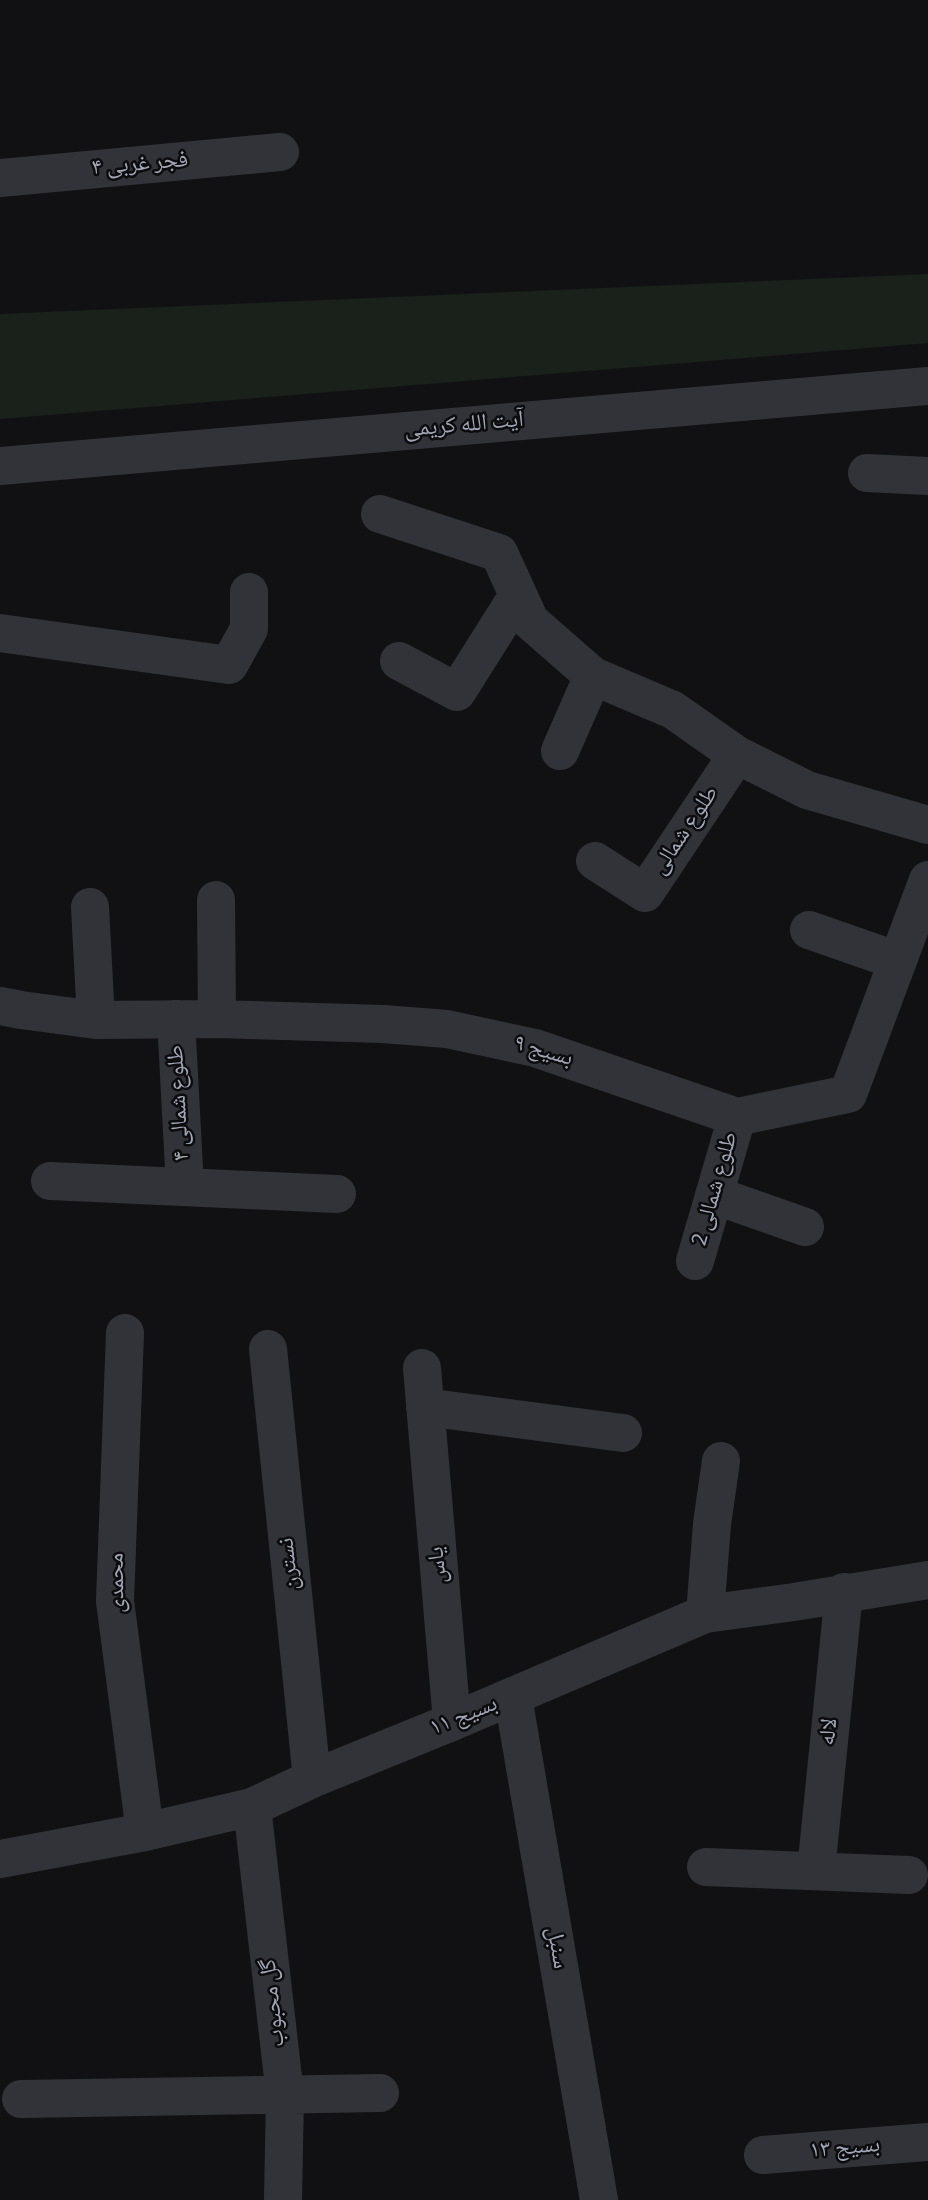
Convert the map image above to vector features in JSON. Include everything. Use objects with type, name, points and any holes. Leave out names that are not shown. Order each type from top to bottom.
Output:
[{"type":"street","name":"فجر غربی ۴","points":[[0,178],[280,152]]},
{"type":"street","name":"آیت الله کریمی","points":[[0,466],[928,386]]},
{"type":"street","points":[[867,473],[928,476]]},
{"type":"street","points":[[380,514],[499,553],[530,621],[593,676],[673,710],[737,755],[807,790],[928,825]]},
{"type":"street","points":[[0,633],[229,666],[249,629],[249,592]]},
{"type":"street","points":[[399,661],[457,691],[518,595]]},
{"type":"street","points":[[560,751],[593,676]]},
{"type":"street","name":"طلوع شمالی","points":[[595,861],[645,893],[737,755]]},
{"type":"street","points":[[737,1117],[848,1094],[928,880]]},
{"type":"street","points":[[216,901],[217,1019]]},
{"type":"street","points":[[90,907],[96,1020]]},
{"type":"street","points":[[809,930],[898,961]]},
{"type":"street","name":"بسیج ۹","points":[[0,1006],[96,1020],[217,1019],[383,1024],[447,1029],[535,1048],[737,1117]]},
{"type":"street","name":"طلوع شمالی ۴","points":[[176,1019],[184,1187]]},
{"type":"street","name":"طلوع شمالی 2","points":[[695,1261],[737,1117]]},
{"type":"street","name":"طلوع شمالی ۴","points":[[50,1181],[337,1194]]},
{"type":"street","points":[[714,1195],[805,1227]]},
{"type":"street","name":"محمدی","points":[[125,1333],[115,1601],[145,1832]]},
{"type":"street","name":"نسترن","points":[[268,1349],[312,1779]]},
{"type":"street","name":"یاس","points":[[422,1368],[452,1722]]},
{"type":"street","points":[[425,1407],[622,1433]]},
{"type":"street","points":[[705,1614],[712,1524],[721,1461]]},
{"type":"street","name":"بسیج ۱۱","points":[[0,1859],[145,1832],[252,1807],[312,1779],[513,1697],[705,1614],[928,1580]]},
{"type":"street","name":"لاله","points":[[816,1871],[844,1592]]},
{"type":"street","name":"سنبل","points":[[513,1697],[599,2200]]},
{"type":"street","name":"گل محبوب","points":[[252,1807],[285,2095],[283,2200]]},
{"type":"street","points":[[706,1867],[909,1875]]},
{"type":"street","points":[[20,2099],[380,2093]]},
{"type":"street","name":"بسیج ۱۳","points":[[762,2155],[928,2142]]},
{"type":"shaded area","points":[[928,274],[928,343],[0,419],[0,314]]}]
